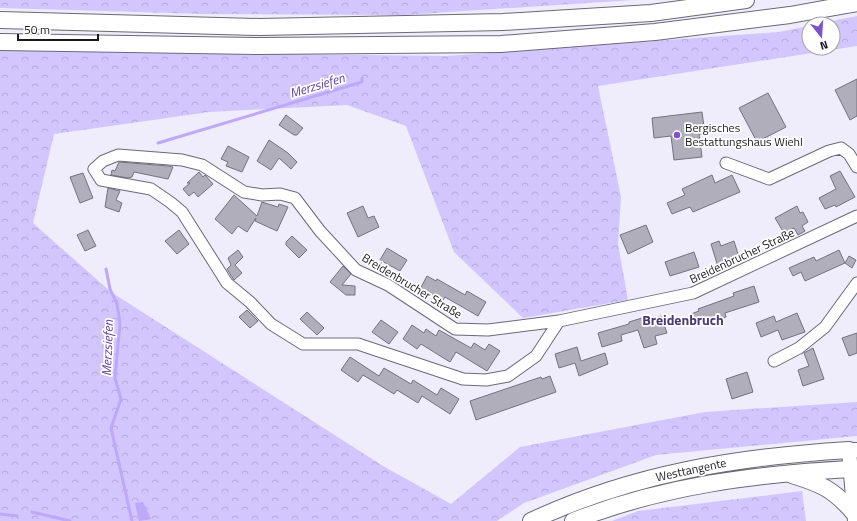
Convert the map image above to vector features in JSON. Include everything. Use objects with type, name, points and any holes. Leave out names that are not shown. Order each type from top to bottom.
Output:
[{"type":"highway","points":[[0,20],[260,27],[503,22],[651,13],[746,0]]},
{"type":"highway","points":[[0,42],[258,46],[501,44],[655,32],[790,15],[857,3]]},
{"type":"highway","name":"Westtangente","points":[[531,521],[562,506],[611,489],[676,472],[743,459],[853,450]]},
{"type":"highway","name":"Westtangente","points":[[573,521],[602,510],[671,490],[741,478],[783,473],[853,468]]},
{"type":"highway","points":[[783,473],[827,488],[855,510]]},
{"type":"main road","points":[[853,450],[855,510]]},
{"type":"street","points":[[726,163],[769,179],[841,148],[849,154],[857,167]]},
{"type":"street","name":"Breidenbrucher Straße","points":[[559,321],[536,356],[508,376],[486,380],[463,379],[358,344],[303,344],[271,324],[250,302],[227,283],[182,212],[151,189],[101,180],[94,169],[104,161],[118,155],[182,160],[202,165],[244,192],[262,195],[280,194],[295,198],[320,231],[356,270],[388,285],[455,329],[488,330],[559,321],[694,293],[857,216]]},
{"type":"street","points":[[774,361],[799,348],[825,327],[857,283]]},
{"type":"green space","points":[[0,0],[634,0],[403,15],[205,14],[0,8]]},
{"type":"green space","points":[[857,16],[857,46],[841,48],[841,19]]},
{"type":"green space","points":[[801,28],[801,55],[598,86],[621,197],[618,244],[628,300],[523,318],[454,252],[406,126],[347,105],[209,112],[54,134],[33,223],[111,292],[383,466],[451,504],[520,447],[705,412],[857,402],[857,436],[656,455],[524,503],[497,521],[0,521],[0,50],[446,56],[779,32]]},
{"type":"green space","points":[[802,491],[806,521],[612,521],[638,511]]},
{"type":"shaded area","points":[[143,502],[151,519],[139,521],[135,503]]},
{"type":"building","points":[[857,79],[857,116],[850,120],[835,90]]},
{"type":"building","points":[[768,93],[786,127],[757,142],[739,108]]},
{"type":"building","name":"Bergisches Bestattungshaus Wiehl","points":[[702,112],[705,134],[699,134],[702,157],[674,160],[671,136],[654,138],[652,118]]},
{"type":"building","points":[[286,115],[303,128],[297,135],[294,135],[279,125]]},
{"type":"building","points":[[269,140],[288,153],[297,162],[291,169],[279,158],[271,170],[257,161]]},
{"type":"building","points":[[228,146],[249,157],[242,172],[226,166],[228,162],[221,159]]},
{"type":"building","points":[[119,162],[173,167],[168,179],[134,172],[132,177],[128,178],[111,175],[112,170],[115,171]]},
{"type":"building","points":[[840,171],[855,197],[836,207],[835,205],[825,209],[819,198],[836,189],[830,176]]},
{"type":"building","points":[[199,172],[203,177],[205,175],[213,184],[198,197],[194,192],[189,196],[183,189]]},
{"type":"building","points":[[83,173],[93,198],[80,203],[70,177]]},
{"type":"building","points":[[712,175],[715,183],[732,175],[740,192],[693,212],[690,207],[672,214],[667,203],[685,195],[682,189]]},
{"type":"building","points":[[108,188],[120,191],[116,200],[122,203],[119,212],[105,207]]},
{"type":"building","points":[[234,195],[257,216],[262,202],[278,207],[279,204],[288,207],[277,231],[255,221],[256,218],[247,232],[238,226],[232,234],[215,219]]},
{"type":"building","points":[[363,206],[368,218],[374,216],[379,227],[358,237],[347,213]]},
{"type":"building","points":[[797,206],[800,213],[803,212],[808,222],[802,226],[805,231],[798,235],[794,228],[784,233],[775,218]]},
{"type":"building","points":[[646,225],[653,242],[628,254],[620,235]]},
{"type":"building","points":[[88,230],[96,246],[85,251],[77,235]]},
{"type":"building","points":[[179,230],[189,244],[177,254],[165,241]]},
{"type":"building","points":[[292,236],[307,250],[299,258],[286,245],[286,242]]},
{"type":"building","points":[[719,241],[721,246],[734,241],[739,257],[718,267],[711,244]]},
{"type":"building","points":[[387,248],[407,260],[400,271],[380,260]]},
{"type":"building","points":[[238,250],[243,257],[235,265],[242,273],[234,280],[227,269],[231,265],[228,258]]},
{"type":"building","points":[[839,250],[845,263],[805,281],[801,272],[793,276],[789,268],[814,257],[816,261]]},
{"type":"building","points":[[694,252],[699,267],[670,276],[665,262]]},
{"type":"building","points":[[849,256],[856,260],[852,268],[845,263]]},
{"type":"building","points":[[343,266],[351,274],[342,285],[355,286],[355,295],[346,295],[330,282]]},
{"type":"building","points":[[427,276],[436,281],[437,279],[465,295],[467,291],[486,302],[478,316],[445,297],[443,300],[420,289]]},
{"type":"building","points":[[754,286],[759,302],[725,313],[726,317],[704,325],[703,323],[696,325],[691,314],[699,311],[698,309],[734,296],[733,293]]},
{"type":"building","points":[[247,310],[258,321],[250,328],[239,317]]},
{"type":"building","points":[[307,312],[324,328],[317,335],[300,319]]},
{"type":"building","points":[[797,313],[805,332],[782,340],[778,330],[761,337],[756,323],[774,316],[776,322]]},
{"type":"building","points":[[661,316],[667,333],[655,336],[657,344],[644,348],[638,330],[621,335],[622,341],[602,347],[598,333],[629,324],[629,322],[645,317],[647,320]]},
{"type":"building","points":[[381,320],[398,332],[389,344],[372,332]]},
{"type":"building","points":[[412,325],[424,333],[426,329],[436,336],[439,330],[471,348],[474,343],[485,350],[489,344],[500,351],[487,371],[456,352],[450,362],[421,344],[417,349],[403,339]]},
{"type":"building","points":[[857,333],[857,353],[849,356],[842,338]]},
{"type":"building","points":[[577,347],[581,361],[605,353],[608,364],[579,376],[575,363],[559,368],[555,354]]},
{"type":"building","points":[[813,348],[824,379],[803,386],[798,370],[809,366],[804,353]]},
{"type":"building","points":[[350,357],[379,376],[384,368],[411,384],[413,380],[437,395],[441,388],[459,399],[450,414],[422,396],[418,403],[397,390],[394,394],[363,375],[358,382],[341,370]]},
{"type":"building","points":[[747,372],[753,392],[732,399],[726,379]]},
{"type":"building","points":[[550,376],[556,392],[476,420],[470,401],[541,377],[542,379]]},
{"type":"waterway","name":"Merzsiefen","points":[[158,143],[362,82],[362,78]]},
{"type":"waterway","name":"Merzsiefen","points":[[106,269],[110,289],[117,304],[120,323],[115,378],[121,399],[111,428],[132,521]]},
{"type":"waterway","points":[[32,512],[70,521]]},
{"type":"waterway","points":[[0,514],[17,516]]},
{"type":"place","name":"Bergisches Bestattungshaus Wiehl","points":[[677,135]]},
{"type":"district","name":"Breidenbruch","points":[[683,320]]}]
